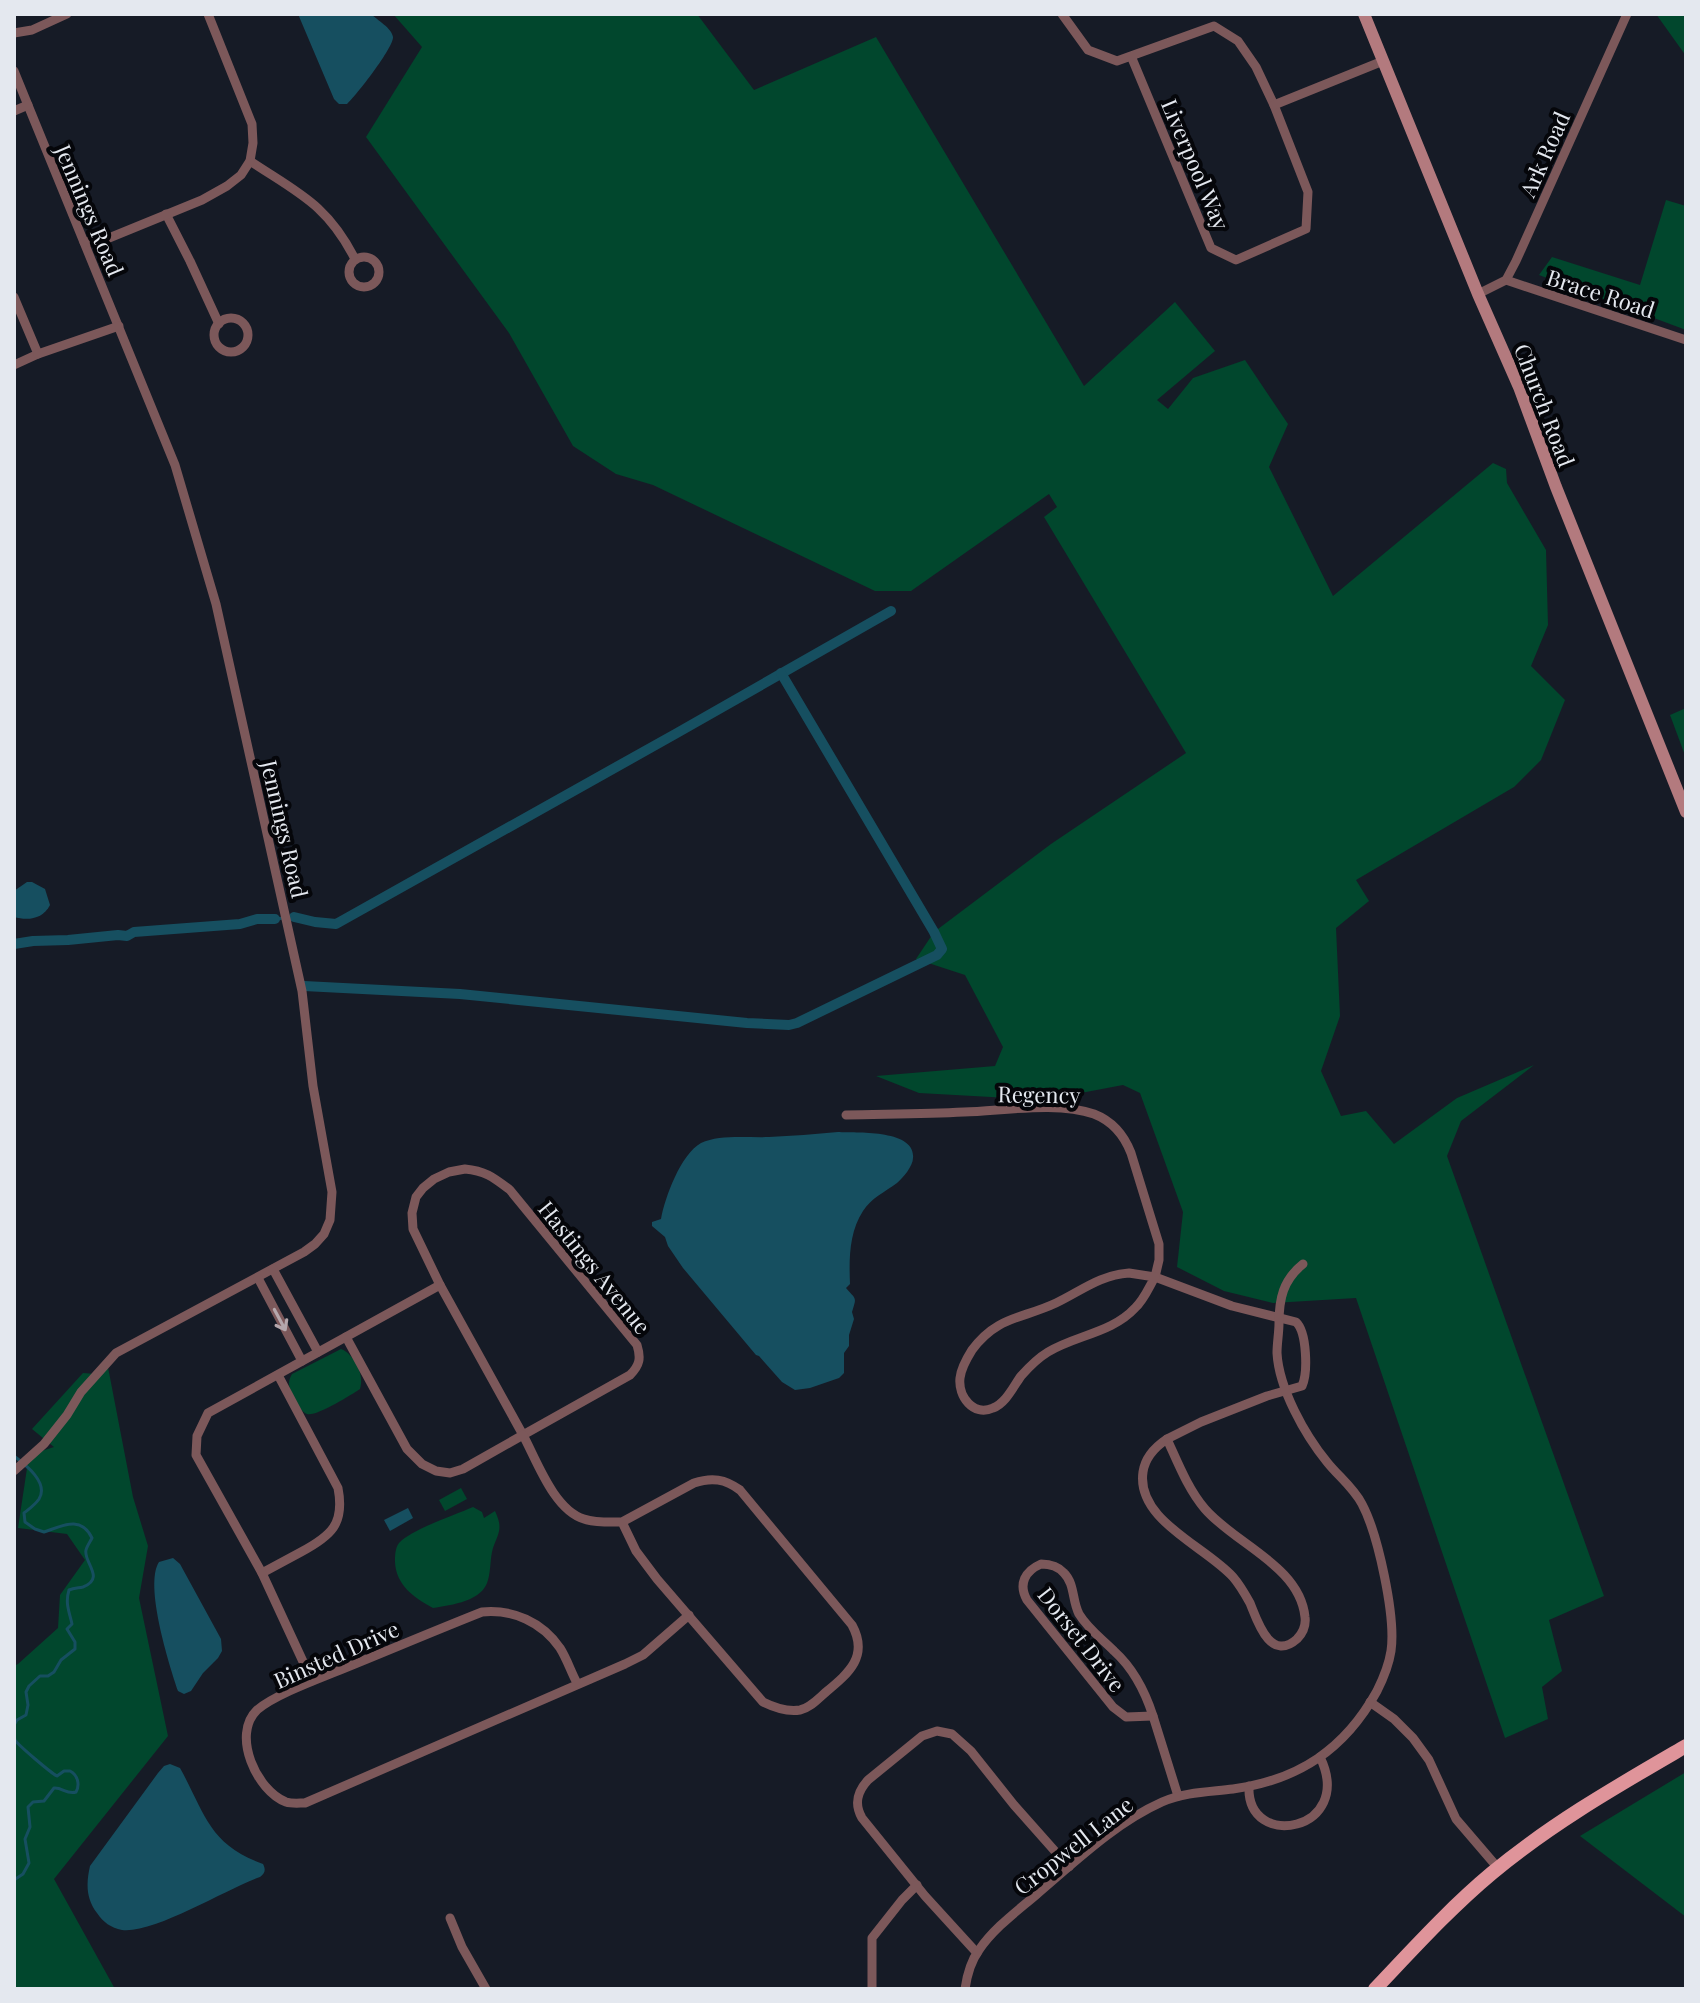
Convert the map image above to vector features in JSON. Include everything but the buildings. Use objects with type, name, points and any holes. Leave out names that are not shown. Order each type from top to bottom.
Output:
[{"type":"main road","name":"Church Road","points":[[1364,14],[1519,387],[1686,812]]},
{"type":"main road","points":[[1375,1989],[1426,1935],[1498,1868],[1571,1814],[1686,1746]]},
{"type":"street","points":[[14,33],[32,30],[67,14]]},
{"type":"street","points":[[84,242],[109,238],[210,196],[241,175],[250,161],[252,124],[208,14]]},
{"type":"street","name":"Liverpool Way","points":[[1062,14],[1088,50],[1117,61],[1214,26],[1238,41],[1256,67],[1274,105],[1308,192],[1306,229],[1236,260],[1211,248],[1131,56]]},
{"type":"street","name":"Ark Road","points":[[1506,280],[1627,14]]},
{"type":"street","points":[[1274,105],[1383,61]]},
{"type":"street","name":"Jennings Road","points":[[14,71],[179,475],[210,580],[302,991],[313,1086],[333,1206],[324,1234],[315,1244],[258,1278],[116,1353],[81,1392],[44,1444],[14,1471]]},
{"type":"street","points":[[14,111],[28,105]]},
{"type":"street","points":[[250,161],[317,206],[337,227],[355,259]]},
{"type":"street","points":[[166,214],[219,324]]},
{"type":"street","points":[[1478,294],[1506,280]]},
{"type":"street","name":"Brace Road","points":[[1506,280],[1686,340]]},
{"type":"street","points":[[14,297],[38,354]]},
{"type":"street","points":[[14,365],[119,326]]},
{"type":"street","name":"Regency","points":[[846,1115],[1051,1108],[1088,1112],[1105,1120],[1127,1143],[1135,1163],[1159,1244],[1159,1266],[1155,1277]]},
{"type":"street","name":"Hastings Avenue","points":[[479,1170],[510,1190],[637,1345],[640,1361],[630,1375],[523,1435],[440,1285],[413,1229],[412,1213],[416,1197],[434,1179],[449,1172],[479,1170]]},
{"type":"street","name":"Cropwell Lane","points":[[965,1989],[977,1953],[1000,1926],[1129,1821],[1178,1796],[1249,1786],[1290,1774],[1320,1757],[1345,1736],[1370,1702],[1383,1677],[1391,1650],[1391,1622],[1383,1567],[1363,1505],[1317,1449],[1299,1420],[1278,1364],[1279,1306],[1284,1287],[1303,1264]]},
{"type":"street","points":[[273,1269],[318,1352]]},
{"type":"street","points":[[1155,1277],[1131,1312],[1114,1324],[1039,1358],[995,1407],[975,1409],[968,1404],[960,1389],[962,1370],[972,1351],[1004,1321],[1048,1306],[1107,1277],[1129,1273],[1155,1277],[1223,1303],[1296,1322],[1301,1326],[1305,1362],[1302,1386],[1267,1396],[1167,1439],[1154,1449],[1144,1466],[1142,1485],[1148,1505],[1234,1578],[1249,1601],[1259,1627],[1270,1641],[1285,1645],[1293,1642],[1306,1623],[1304,1607],[1296,1591],[1277,1568],[1206,1511],[1194,1494],[1167,1439]]},
{"type":"street","points":[[258,1278],[302,1361]]},
{"type":"street","points":[[312,1681],[262,1573],[196,1455],[197,1436],[208,1413],[440,1285]]},
{"type":"street","points":[[346,1337],[407,1449],[422,1464],[436,1471],[450,1473],[463,1469],[523,1435],[555,1495],[566,1508],[590,1521],[622,1522],[705,1479],[730,1483],[740,1490],[852,1625],[858,1635],[858,1654],[853,1668],[807,1707],[799,1710],[774,1708],[763,1702],[636,1551],[622,1522]]},
{"type":"street","points":[[262,1573],[321,1541],[333,1530],[341,1502],[338,1488],[278,1375]]},
{"type":"street","name":"Dorset Drive","points":[[1153,1716],[1126,1717],[1106,1699],[1027,1600],[1022,1586],[1028,1572],[1041,1564],[1056,1566],[1063,1571],[1071,1585],[1079,1614],[1133,1673],[1153,1716],[1178,1796]]},
{"type":"street","name":"Binsted Drive","points":[[577,1683],[559,1647],[534,1622],[498,1610],[482,1612],[312,1681],[265,1705],[249,1720],[247,1746],[263,1785],[288,1803],[305,1803],[643,1655],[689,1615]]},
{"type":"street","points":[[1370,1702],[1413,1738],[1429,1760],[1456,1819],[1498,1868]]},
{"type":"street","points":[[977,1953],[862,1818],[857,1799],[868,1780],[922,1736],[937,1731],[952,1734],[971,1751],[1069,1867]]},
{"type":"street","points":[[1249,1786],[1251,1805],[1264,1820],[1277,1826],[1299,1824],[1318,1812],[1326,1798],[1327,1775],[1320,1757]]},
{"type":"street","points":[[872,1989],[872,1938],[917,1885]]},
{"type":"street","points":[[450,1918],[462,1947],[486,1989]]},
{"type":"green space","points":[[393,14],[697,14],[754,90],[876,37],[1084,386],[1175,302],[1215,351],[1157,400],[1168,409],[1193,378],[1245,360],[1288,424],[1269,467],[1333,596],[1493,463],[1506,469],[1507,483],[1546,550],[1548,625],[1531,666],[1565,700],[1541,760],[1514,787],[1356,880],[1369,901],[1336,928],[1340,1016],[1321,1071],[1341,1116],[1366,1111],[1394,1144],[1457,1098],[1534,1065],[1461,1121],[1447,1156],[1604,1596],[1549,1620],[1562,1671],[1542,1687],[1548,1719],[1505,1738],[1356,1298],[1273,1303],[1224,1291],[1177,1267],[1183,1212],[1140,1093],[1123,1085],[1044,1100],[919,1093],[876,1076],[995,1066],[1003,1047],[965,975],[916,959],[934,932],[1051,844],[1186,753],[1044,517],[1057,507],[1049,494],[911,591],[875,591],[653,485],[616,474],[573,446],[509,333],[366,137],[422,47]]},
{"type":"green space","points":[[1656,14],[1686,14],[1686,56]]},
{"type":"green space","points":[[1666,200],[1686,206],[1686,330],[1539,275],[1552,257],[1640,285]]},
{"type":"green space","points":[[1686,708],[1686,758],[1670,715]]},
{"type":"green space","points":[[341,1349],[350,1355],[357,1366],[361,1378],[360,1389],[325,1409],[305,1413],[290,1389],[292,1374]]},
{"type":"green space","points":[[107,1362],[133,1497],[148,1546],[139,1598],[168,1736],[54,1879],[115,1989],[14,1989],[14,1666],[58,1628],[60,1595],[85,1560],[67,1534],[18,1528],[29,1455],[54,1447],[32,1429],[83,1373],[96,1374]]},
{"type":"green space","points":[[461,1488],[467,1499],[445,1511],[439,1500]]},
{"type":"green space","points":[[473,1507],[482,1512],[484,1518],[495,1511],[499,1522],[488,1580],[480,1593],[473,1597],[433,1608],[402,1584],[396,1570],[397,1547],[414,1533]]},
{"type":"green space","points":[[1686,1772],[1686,1917],[1580,1836]]},
{"type":"water","points":[[298,14],[371,14],[392,34],[392,42],[381,60],[347,104],[339,104],[334,99]]},
{"type":"water","points":[[27,882],[45,889],[50,905],[35,918],[14,917],[14,891]]},
{"type":"water","points":[[838,1132],[895,1137],[911,1149],[913,1161],[899,1181],[866,1206],[852,1237],[850,1284],[846,1288],[855,1298],[855,1303],[849,1346],[844,1353],[844,1373],[839,1378],[795,1390],[782,1382],[756,1355],[683,1268],[652,1222],[661,1219],[670,1188],[681,1166],[701,1143],[725,1137]]},
{"type":"water","points":[[408,1508],[413,1518],[390,1531],[384,1520]]},
{"type":"water","points":[[173,1558],[180,1564],[221,1639],[222,1651],[191,1691],[184,1694],[178,1691],[169,1663],[154,1588],[159,1562]]},
{"type":"water","points":[[170,1764],[180,1768],[219,1837],[230,1847],[263,1864],[264,1871],[260,1877],[171,1918],[136,1929],[118,1929],[102,1919],[93,1907],[88,1885],[90,1866],[158,1773]]},
{"type":"waterway","points":[[294,917],[336,924],[891,611]]},
{"type":"waterway","points":[[304,986],[460,994],[789,1025],[937,955],[942,949],[934,932],[781,673]]},
{"type":"waterway","points":[[275,919],[294,917]]},
{"type":"waterway","points":[[14,944],[127,936],[134,932],[275,919]]},
{"type":"waterway","points":[[14,1456],[35,1475],[41,1487],[39,1499],[24,1513],[25,1522],[44,1532],[71,1524],[88,1531],[92,1538],[86,1555],[93,1575],[90,1583],[69,1590],[67,1603],[72,1624],[67,1629],[75,1642],[75,1649],[61,1660],[54,1672],[40,1676],[29,1686],[26,1715],[14,1725]]},
{"type":"waterway","points":[[14,1733],[17,1743],[48,1770],[57,1776],[70,1771],[78,1783],[76,1792],[54,1788],[44,1801],[33,1802],[28,1807],[30,1827],[25,1839],[29,1863],[23,1874],[14,1880]]}]
